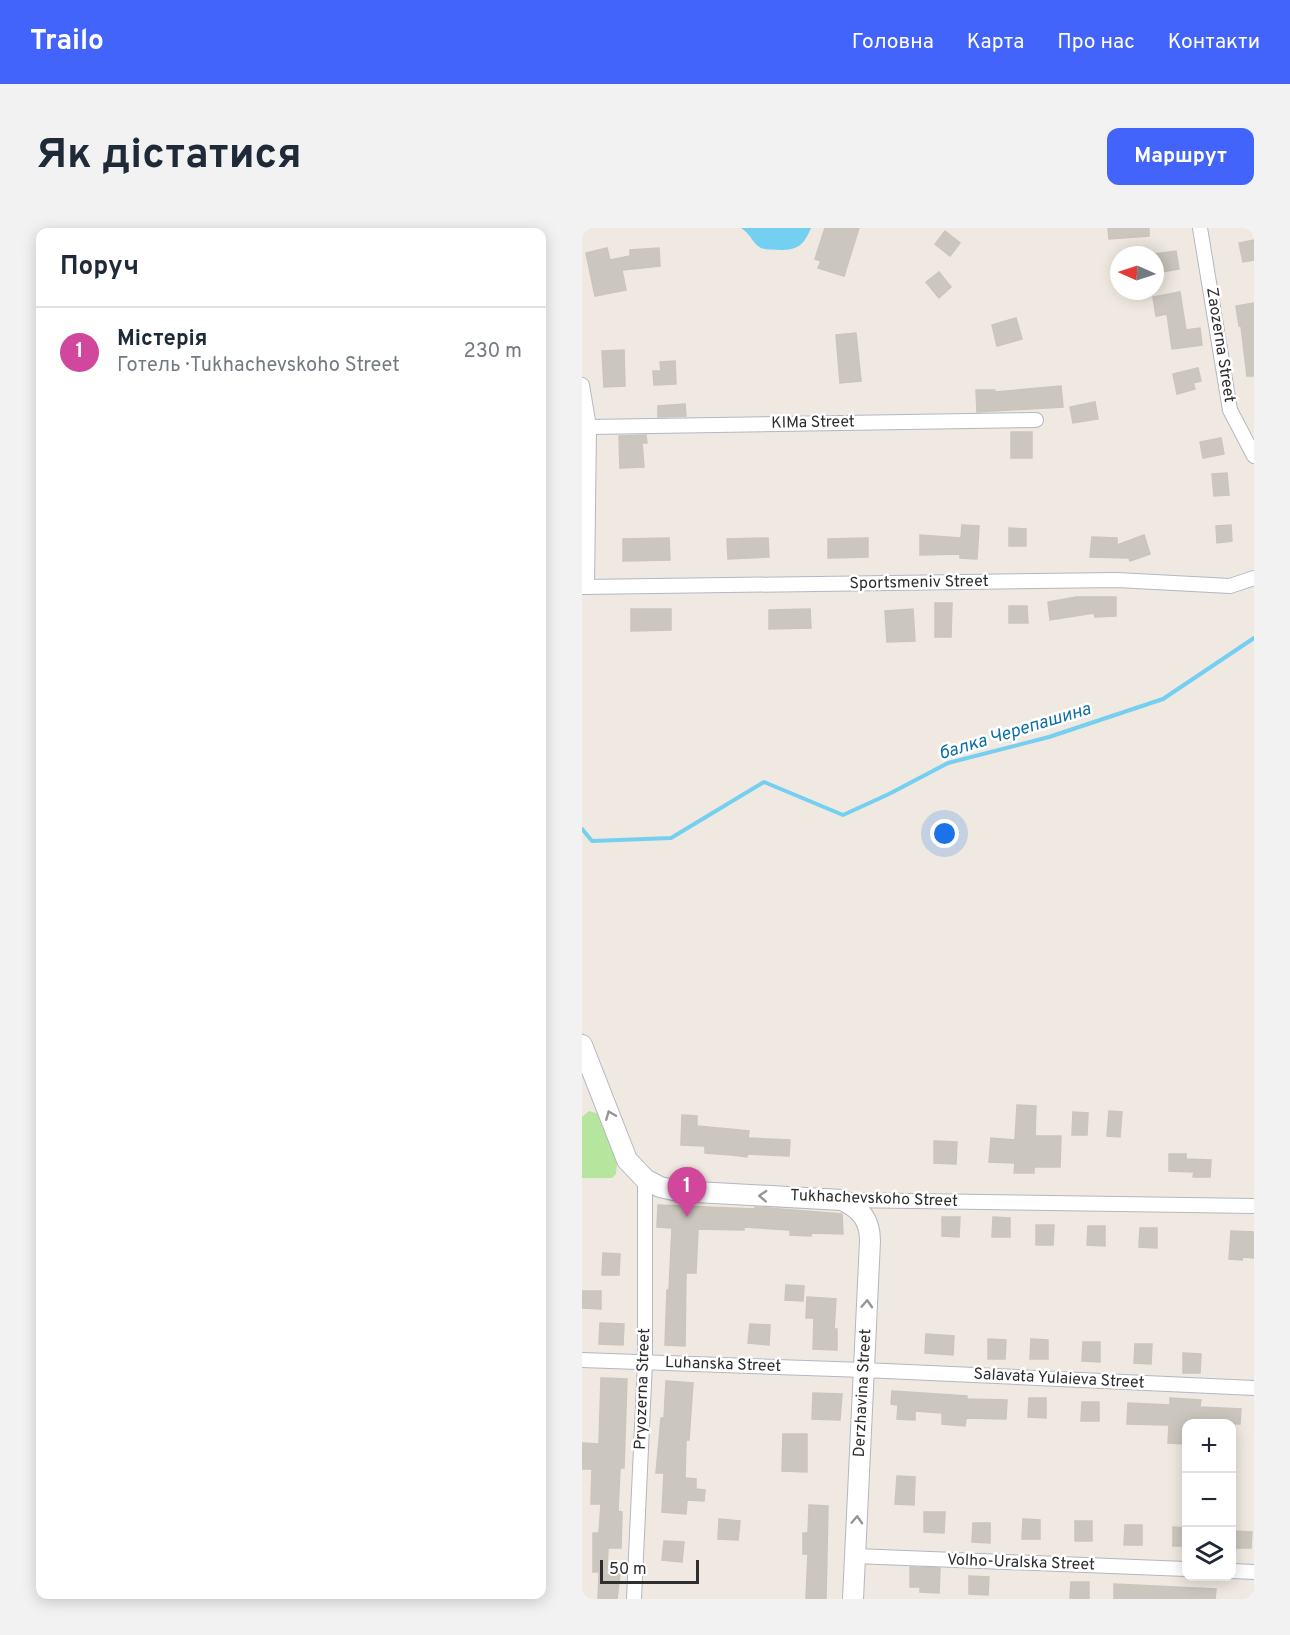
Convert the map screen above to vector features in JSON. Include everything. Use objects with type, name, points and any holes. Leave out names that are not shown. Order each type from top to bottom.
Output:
[{"type":"main road","name":"Tukhachevskoho Street","points":[[582,1045],[627,1160],[645,1179],[660,1187],[678,1191],[843,1200]]},
{"type":"main road","name":"Derzhavina Street","points":[[843,1200],[861,1212],[870,1227],[853,1599]]},
{"type":"street","name":"Zaozerna Street","points":[[1200,228],[1230,410],[1254,456]]},
{"type":"street","points":[[582,385],[589,427],[585,452],[584,587]]},
{"type":"street","name":"KIMa Street","points":[[589,427],[1036,420]]},
{"type":"street","name":"Sportsmeniv Street","points":[[584,587],[1117,580],[1230,586],[1254,578]]},
{"type":"street","name":"Pryozerna Street","points":[[634,1599],[645,1362],[645,1179]]},
{"type":"street","name":"Tukhachevskoho Street","points":[[843,1200],[1254,1206]]},
{"type":"street","name":"Luhanska Street","points":[[582,1360],[864,1370]]},
{"type":"street","name":"Salavata Yulaieva Street","points":[[864,1370],[1254,1388]]},
{"type":"street","name":"Volho-Uralska Street","points":[[855,1556],[1182,1569]]},
{"type":"street","points":[[1236,1571],[1254,1572]]},
{"type":"green space","points":[[589,1111],[599,1114],[617,1163],[616,1174],[612,1178],[582,1178],[582,1117]]},
{"type":"water","points":[[741,228],[811,228],[806,239],[796,248],[768,250],[756,244]]},
{"type":"building","points":[[825,228],[859,228],[844,276],[818,268],[821,261],[815,259]]},
{"type":"building","points":[[1108,228],[1149,228],[1149,236],[1109,239]]},
{"type":"building","points":[[945,231],[960,243],[950,256],[935,244]]},
{"type":"building","points":[[1254,240],[1254,260],[1243,262],[1239,243]]},
{"type":"building","points":[[607,248],[610,260],[630,256],[630,250],[659,248],[660,266],[622,270],[626,290],[595,296],[586,253]]},
{"type":"building","points":[[1176,251],[1179,269],[1164,272],[1164,253]]},
{"type":"building","points":[[939,272],[951,287],[939,298],[926,282]]},
{"type":"building","points":[[1180,292],[1186,330],[1200,328],[1202,345],[1172,349],[1167,314],[1156,316],[1153,300],[1164,300],[1164,295]]},
{"type":"building","points":[[1254,303],[1254,376],[1247,376],[1241,326],[1239,326],[1236,306]]},
{"type":"building","points":[[1016,318],[1022,339],[997,346],[992,325]]},
{"type":"building","points":[[856,333],[861,381],[840,383],[836,335]]},
{"type":"building","points":[[624,350],[625,386],[604,387],[602,351]]},
{"type":"building","points":[[675,361],[676,384],[654,385],[653,371],[661,371],[660,362]]},
{"type":"building","points":[[1198,368],[1201,381],[1193,383],[1195,389],[1177,394],[1173,374]]},
{"type":"building","points":[[1061,386],[1063,407],[977,412],[976,390],[995,390],[995,392]]},
{"type":"building","points":[[1095,402],[1098,419],[1073,423],[1070,407]]},
{"type":"building","points":[[685,404],[686,416],[658,417],[658,406]]},
{"type":"building","points":[[1011,432],[1032,432],[1032,458],[1011,458]]},
{"type":"building","points":[[646,435],[647,443],[642,443],[644,467],[620,468],[619,436]]},
{"type":"building","points":[[1221,438],[1224,454],[1203,458],[1200,442]]},
{"type":"building","points":[[1227,473],[1229,495],[1214,496],[1212,474]]},
{"type":"building","points":[[962,525],[979,526],[977,559],[960,558],[960,554],[920,555],[920,535],[961,538]]},
{"type":"building","points":[[1231,525],[1232,541],[1217,543],[1216,526]]},
{"type":"building","points":[[1009,528],[1026,529],[1026,546],[1009,546]]},
{"type":"building","points":[[1144,535],[1150,554],[1130,561],[1129,558],[1090,557],[1092,537],[1117,538],[1117,545]]},
{"type":"building","points":[[669,538],[670,560],[623,561],[623,539]]},
{"type":"building","points":[[768,538],[769,557],[728,559],[727,539]]},
{"type":"building","points":[[868,538],[868,557],[828,558],[828,539]]},
{"type":"building","points":[[1076,597],[1116,597],[1116,616],[1095,617],[1094,613],[1050,620],[1048,602]]},
{"type":"building","points":[[935,603],[952,603],[951,637],[935,637]]},
{"type":"building","points":[[1009,606],[1027,606],[1028,623],[1009,623]]},
{"type":"building","points":[[631,609],[671,609],[671,630],[631,631]]},
{"type":"building","points":[[810,609],[811,628],[769,629],[769,610]]},
{"type":"building","points":[[913,609],[915,641],[887,642],[885,611]]},
{"type":"building","points":[[1017,1105],[1036,1106],[1035,1136],[1061,1136],[1060,1167],[1034,1167],[1034,1173],[1014,1173],[1015,1163],[989,1162],[991,1138],[1015,1140]]},
{"type":"building","points":[[1109,1111],[1122,1112],[1120,1137],[1107,1136]]},
{"type":"building","points":[[1073,1112],[1088,1113],[1087,1135],[1072,1135]]},
{"type":"building","points":[[682,1115],[697,1116],[697,1126],[749,1131],[748,1138],[790,1140],[789,1156],[747,1154],[747,1157],[705,1153],[705,1146],[681,1145]]},
{"type":"building","points":[[934,1141],[957,1142],[956,1164],[934,1163]]},
{"type":"building","points":[[1169,1154],[1186,1154],[1186,1159],[1211,1160],[1210,1177],[1193,1177],[1194,1172],[1169,1171]]},
{"type":"building","points":[[658,1205],[755,1209],[755,1207],[842,1214],[843,1234],[790,1235],[790,1230],[744,1227],[744,1230],[698,1229],[696,1273],[686,1273],[685,1346],[665,1345],[672,1228],[657,1227]]},
{"type":"building","points":[[942,1217],[960,1217],[959,1237],[942,1236]]},
{"type":"building","points":[[993,1217],[1010,1218],[1010,1237],[992,1237]]},
{"type":"building","points":[[1036,1225],[1054,1225],[1053,1245],[1036,1245]]},
{"type":"building","points":[[1088,1226],[1105,1226],[1105,1246],[1087,1245]]},
{"type":"building","points":[[1140,1228],[1157,1228],[1157,1248],[1139,1247]]},
{"type":"building","points":[[1231,1231],[1254,1232],[1254,1258],[1229,1259]]},
{"type":"building","points":[[603,1253],[620,1254],[619,1275],[602,1275]]},
{"type":"building","points":[[786,1285],[804,1286],[803,1301],[785,1300]]},
{"type":"building","points":[[582,1291],[601,1291],[601,1309],[582,1308]]},
{"type":"building","points":[[807,1297],[836,1299],[834,1329],[837,1329],[837,1350],[813,1349],[814,1318],[806,1318]]},
{"type":"building","points":[[600,1323],[624,1324],[623,1345],[599,1344]]},
{"type":"building","points":[[750,1324],[770,1325],[769,1345],[748,1343]]},
{"type":"building","points":[[926,1334],[954,1336],[953,1355],[925,1353]]},
{"type":"building","points":[[988,1339],[1006,1340],[1005,1359],[988,1359]]},
{"type":"building","points":[[1031,1339],[1048,1340],[1048,1359],[1030,1359]]},
{"type":"building","points":[[1083,1342],[1100,1342],[1100,1362],[1082,1361]]},
{"type":"building","points":[[1135,1344],[1152,1344],[1151,1364],[1134,1363]]},
{"type":"building","points":[[1183,1353],[1201,1354],[1200,1373],[1183,1373]]},
{"type":"building","points":[[601,1378],[627,1379],[624,1468],[620,1468],[618,1511],[622,1512],[621,1548],[608,1548],[607,1572],[593,1572],[593,1533],[599,1533],[601,1504],[591,1504],[592,1469],[582,1469],[582,1443],[599,1444]]},
{"type":"building","points":[[666,1381],[693,1383],[689,1440],[686,1440],[685,1478],[696,1479],[696,1489],[705,1490],[704,1501],[687,1500],[686,1514],[662,1512],[664,1473],[656,1473],[661,1418],[664,1418]]},
{"type":"building","points":[[892,1391],[967,1396],[967,1399],[1007,1400],[1006,1419],[966,1418],[965,1426],[942,1424],[942,1413],[915,1411],[915,1420],[897,1419],[898,1405],[891,1404]]},
{"type":"building","points":[[813,1393],[842,1394],[840,1420],[812,1419]]},
{"type":"building","points":[[1029,1398],[1046,1398],[1046,1418],[1028,1417]]},
{"type":"building","points":[[1170,1398],[1201,1400],[1200,1407],[1241,1409],[1240,1424],[1236,1424],[1236,1419],[1182,1419],[1182,1444],[1168,1443],[1169,1425],[1127,1424],[1128,1403],[1170,1405]]},
{"type":"building","points":[[1082,1402],[1099,1402],[1099,1421],[1081,1421]]},
{"type":"building","points":[[783,1434],[807,1434],[807,1472],[782,1471]]},
{"type":"building","points":[[897,1476],[915,1477],[914,1505],[895,1504]]},
{"type":"building","points":[[809,1505],[828,1506],[826,1599],[806,1599],[808,1554],[803,1554],[803,1533],[808,1533]]},
{"type":"building","points":[[924,1512],[945,1512],[944,1533],[924,1532]]},
{"type":"building","points":[[719,1519],[740,1521],[738,1540],[718,1539]]},
{"type":"building","points":[[1023,1519],[1040,1520],[1040,1539],[1022,1539]]},
{"type":"building","points":[[1075,1521],[1092,1521],[1092,1541],[1075,1541]]},
{"type":"building","points":[[973,1523],[990,1523],[990,1543],[972,1542]]},
{"type":"building","points":[[1125,1525],[1142,1525],[1142,1545],[1124,1545]]},
{"type":"building","points":[[1173,1527],[1182,1528],[1182,1546],[1173,1546]]},
{"type":"building","points":[[1236,1531],[1252,1532],[1251,1548],[1236,1548]]},
{"type":"building","points":[[664,1541],[684,1542],[682,1562],[662,1560]]},
{"type":"building","points":[[910,1567],[940,1568],[939,1593],[920,1592],[920,1587],[910,1587]]},
{"type":"building","points":[[599,1573],[620,1574],[617,1599],[598,1599]]},
{"type":"building","points":[[969,1576],[989,1577],[988,1595],[969,1594]]},
{"type":"building","points":[[1071,1582],[1089,1582],[1089,1599],[1070,1598]]},
{"type":"building","points":[[1114,1584],[1216,1589],[1215,1599],[1114,1599]]},
{"type":"waterway","name":"балка Черепашина","points":[[582,829],[592,841],[671,838],[764,782],[843,815],[948,763],[1049,737],[1163,699],[1254,638]]},
{"type":"place","name":"Містерія","points":[[687,1217]]}]
